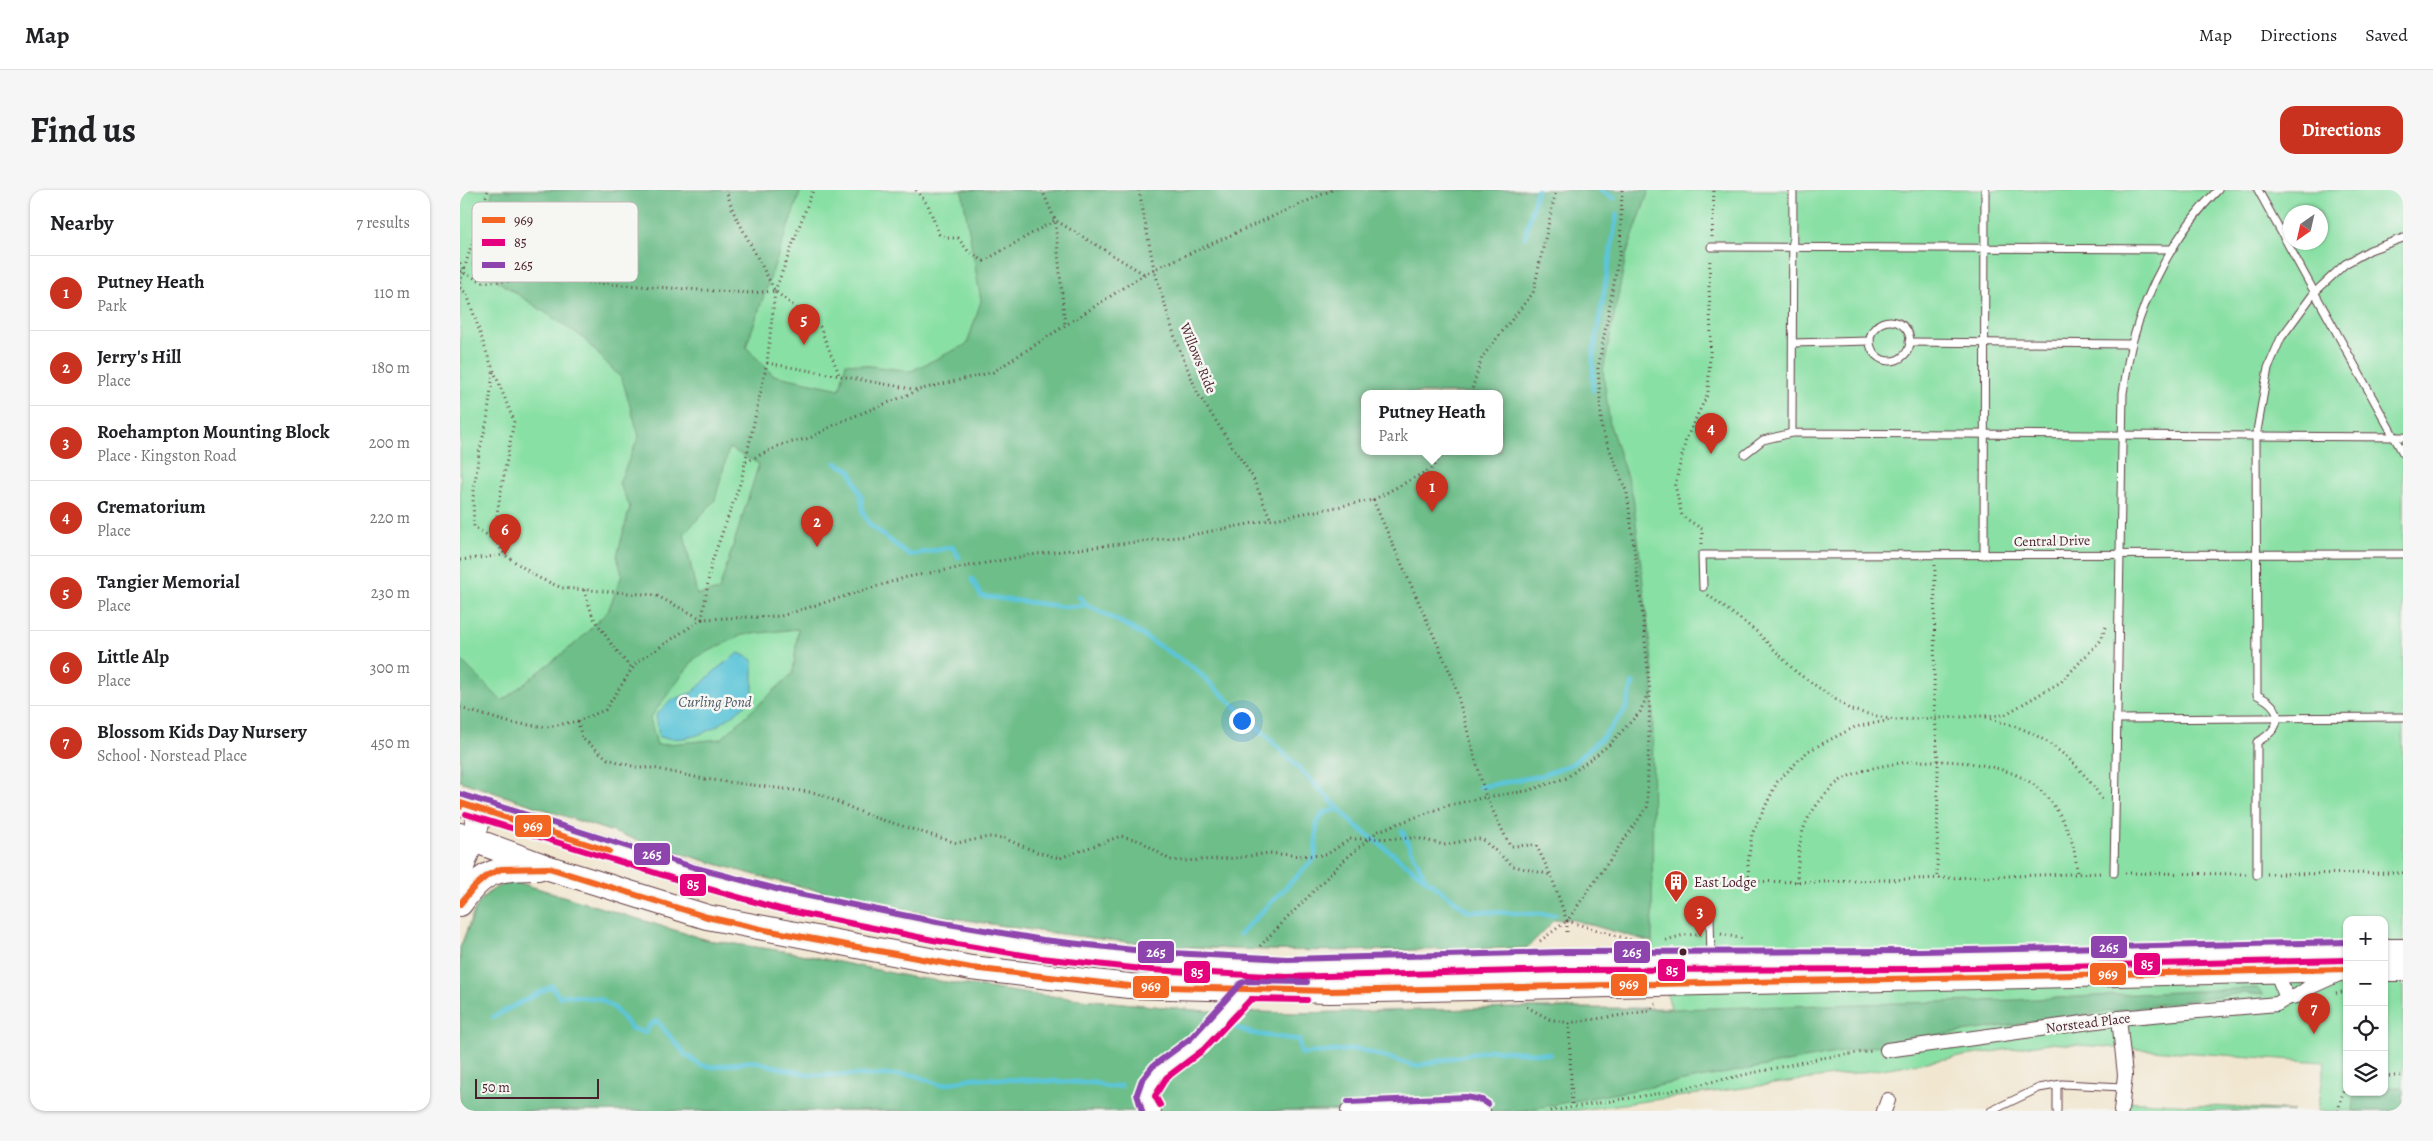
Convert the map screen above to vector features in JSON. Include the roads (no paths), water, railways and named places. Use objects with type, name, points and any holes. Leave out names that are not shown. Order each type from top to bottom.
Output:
[{"type":"highway","points":[[460,873],[466,837],[466,806],[694,876],[782,900],[935,931],[1042,949],[1151,961],[1287,968],[1711,960],[1921,960],[2343,951]]},
{"type":"highway","points":[[466,837],[550,868],[707,917],[970,968],[1129,986],[1340,991],[2343,970]]},
{"type":"highway","points":[[460,904],[474,887],[488,875],[501,869],[550,868]]},
{"type":"highway","points":[[2388,951],[2403,951]]},
{"type":"highway","points":[[2388,969],[2403,969]]},
{"type":"street","points":[[2276,971],[2287,998]]},
{"type":"street","name":"Norstead Place","points":[[1887,1050],[2119,1018],[2277,1004],[2287,998],[2297,996],[2308,988],[2343,972]]},
{"type":"street","points":[[1154,1111],[1148,1106],[1145,1096],[1150,1084],[1170,1063],[1196,1044],[1247,990]]},
{"type":"street","points":[[2119,1018],[2125,1075],[2121,1111]]},
{"type":"street","points":[[1348,1111],[1466,1106],[1479,1108],[1483,1111]]},
{"type":"lane","points":[[1792,434],[1793,190]]},
{"type":"lane","points":[[1984,554],[1985,190]]},
{"type":"lane","points":[[2114,873],[2123,393],[2132,344],[2143,309],[2173,249],[2196,215],[2218,190]]},
{"type":"lane","points":[[2258,190],[2403,453]]},
{"type":"lane","points":[[2257,874],[2257,742],[2269,736],[2275,728],[2278,718],[2275,708],[2268,700],[2258,695],[2256,437],[2268,368],[2281,338],[2314,293],[2344,264],[2370,250],[2403,238]]},
{"type":"lane","points":[[1711,247],[2173,249]]},
{"type":"lane","points":[[1893,322],[1904,328],[1910,342],[1903,357],[1884,361],[1874,354],[1870,341],[1874,328],[1880,324],[1893,322]]},
{"type":"lane","points":[[1793,343],[1870,341]]},
{"type":"lane","points":[[1910,342],[2132,344]]},
{"type":"lane","points":[[1745,454],[1763,440],[1792,434],[2403,437]]},
{"type":"lane","name":"Central Drive","points":[[1704,589],[1702,554],[2403,554]]},
{"type":"lane","points":[[2117,719],[2403,717]]},
{"type":"lane","points":[[1710,917],[1711,960]]},
{"type":"lane","points":[[1990,1111],[2039,1088],[2056,1085],[2123,1087]]},
{"type":"lane","points":[[2056,1085],[2057,1111]]},
{"type":"water","name":"Curling Pond","points":[[739,653],[753,660],[753,698],[722,723],[699,735],[673,739],[659,737],[656,715],[670,701],[693,692],[718,668]]},
{"type":"waterway","points":[[1525,237],[1537,190]]},
{"type":"waterway","points":[[1600,190],[1614,198]]},
{"type":"waterway","points":[[1593,390],[1593,358],[1617,214]]},
{"type":"waterway","points":[[836,463],[850,470],[861,496],[863,513],[870,525],[909,555],[953,547],[959,557]]},
{"type":"waterway","points":[[972,579],[981,596],[1065,607],[1087,605]]},
{"type":"waterway","points":[[1079,596],[1087,605],[1128,626],[1194,668],[1272,741],[1356,826],[1468,911],[1555,915]]},
{"type":"waterway","points":[[1480,787],[1540,776],[1572,764],[1604,736],[1625,711],[1633,683]]},
{"type":"waterway","points":[[1240,934],[1315,858],[1317,824],[1323,813],[1338,809]]},
{"type":"waterway","points":[[1402,831],[1426,880]]},
{"type":"waterway","points":[[493,1017],[552,986],[559,997],[565,995],[600,999],[614,1008],[631,1028],[645,1033],[650,1025],[657,1021],[685,1054],[700,1065],[714,1067],[752,1061],[810,1075],[914,1075],[941,1085],[973,1078],[1095,1083],[1106,1087],[1121,1086]]},
{"type":"waterway","points":[[1236,1027],[1258,1034],[1299,1040],[1301,1054],[1358,1049],[1416,1066],[1490,1050],[1550,1054]]},
{"type":"place","name":"Tangier Memorial","points":[[804,345]]},
{"type":"place","name":"Crematorium","points":[[1711,454]]},
{"type":"place","name":"Putney Heath","points":[[1432,512]]},
{"type":"place","name":"Jerry's Hill","points":[[817,547]]},
{"type":"place","name":"Little Alp","points":[[505,555]]},
{"type":"place","name":"East Lodge","points":[[1676,903]]},
{"type":"place","name":"Roehampton Mounting Block","points":[[1700,937]]},
{"type":"place","name":"Blossom Kids Day Nursery","points":[[2314,1034]]}]
